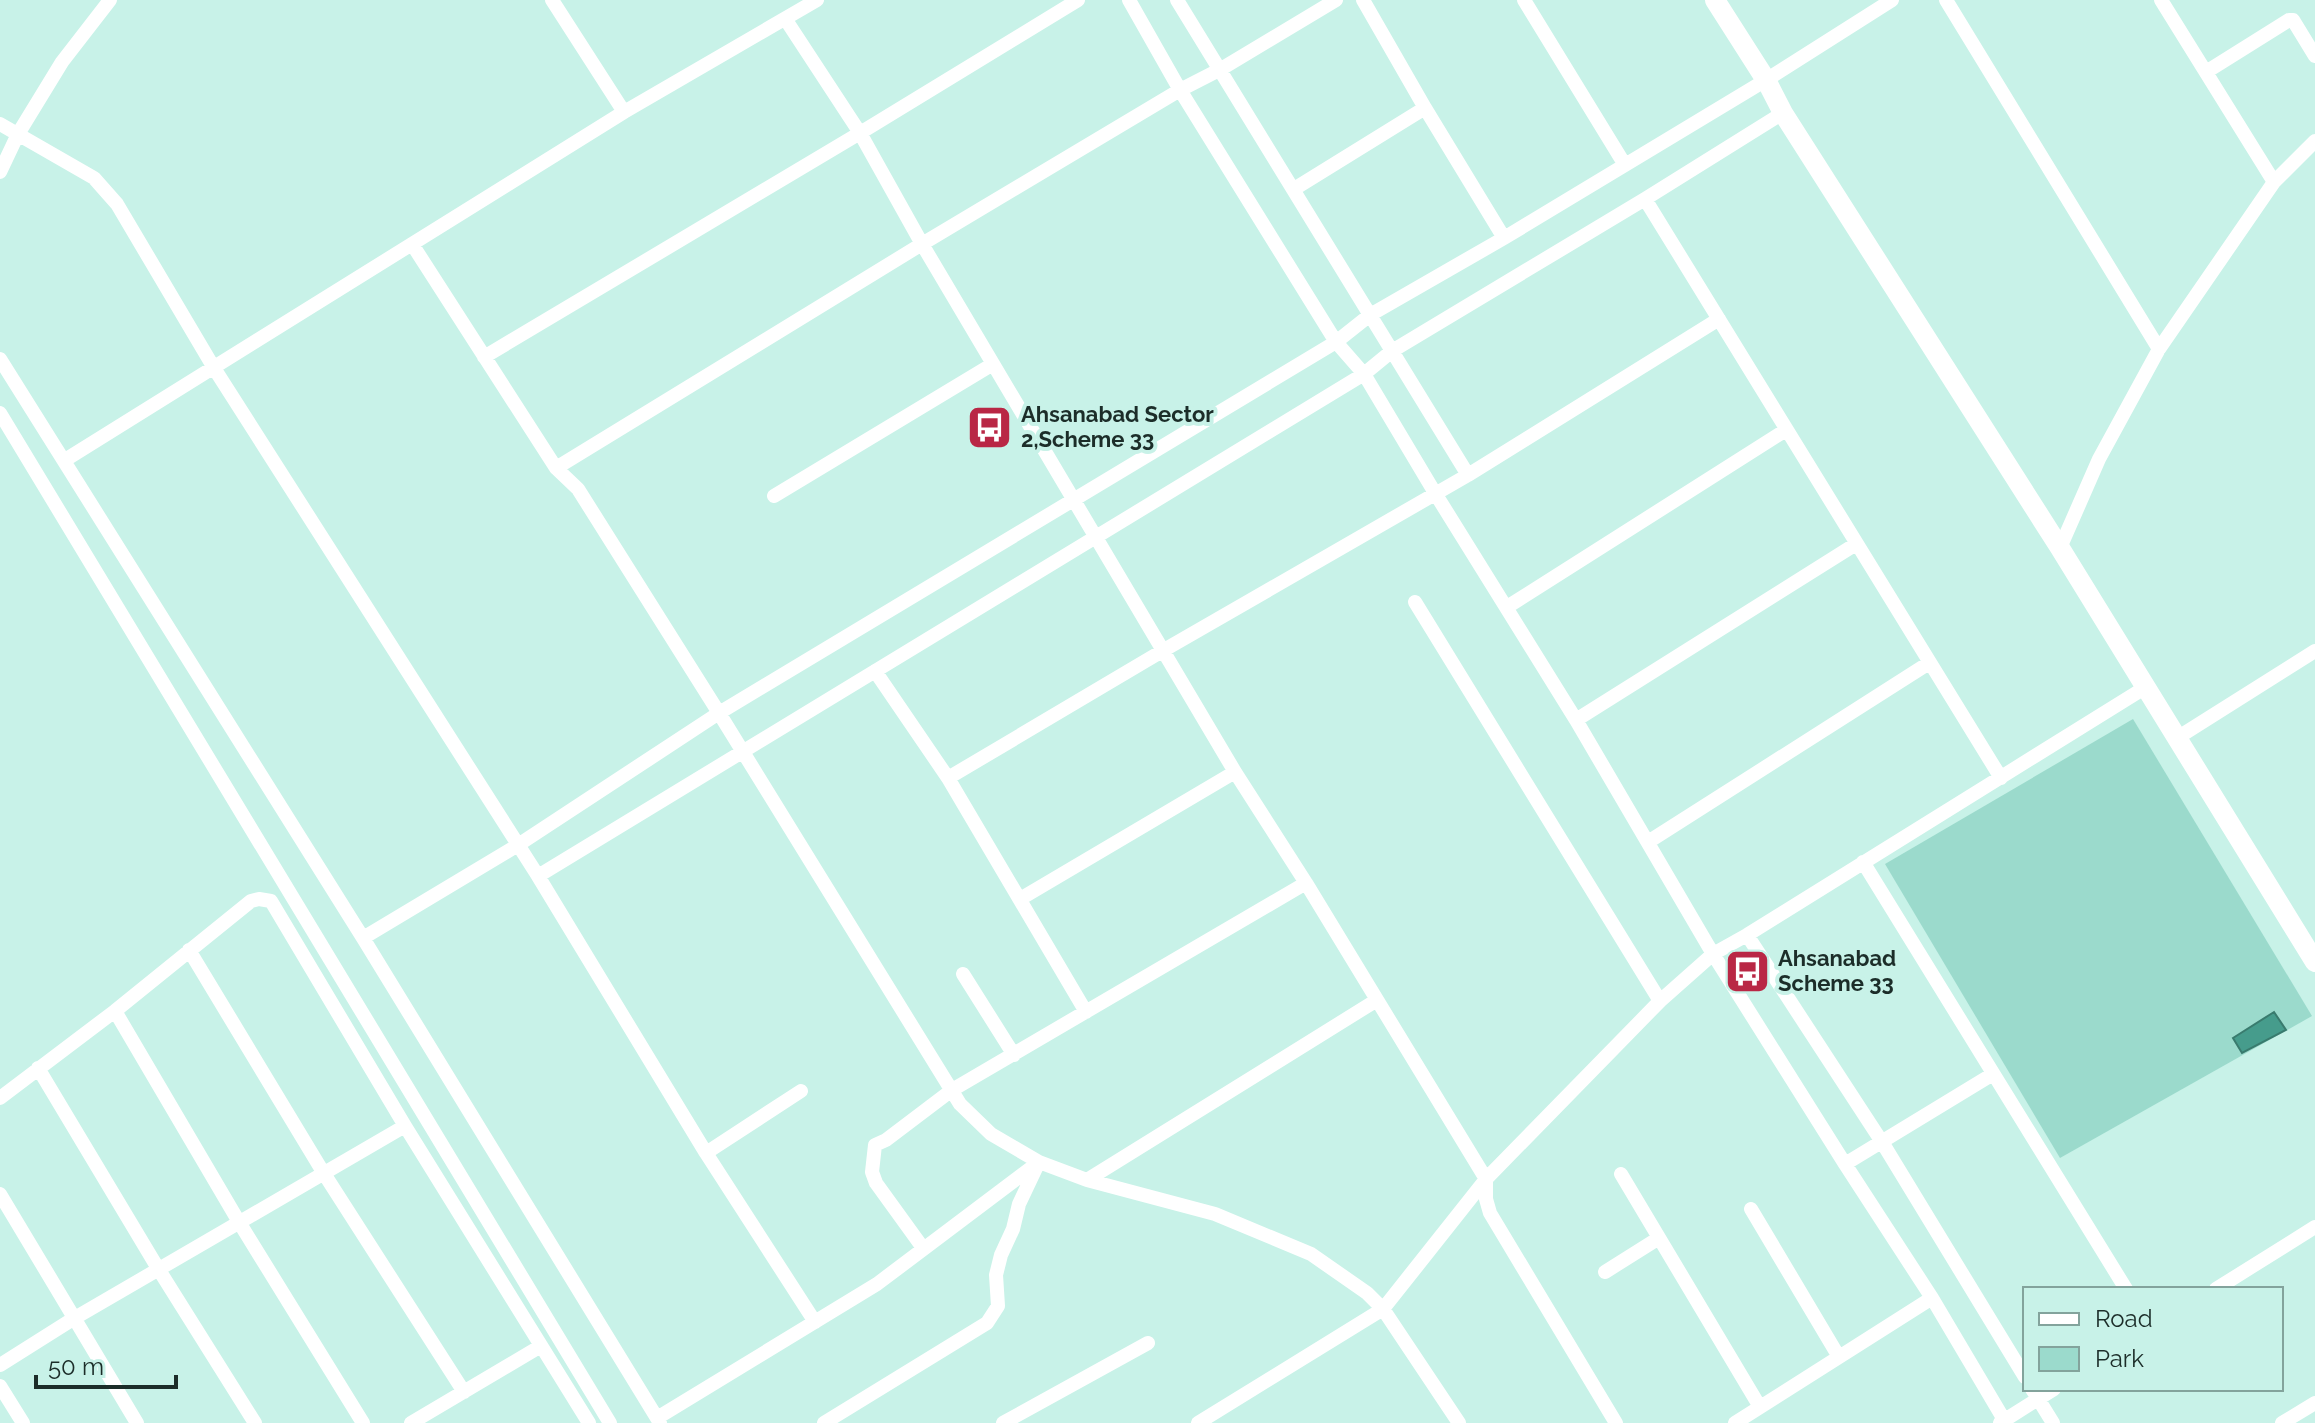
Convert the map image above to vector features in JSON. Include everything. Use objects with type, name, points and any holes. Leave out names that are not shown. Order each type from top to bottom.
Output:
[{"type":"street","points":[[0,172],[18,134],[62,62],[110,0]]},
{"type":"street","points":[[552,0],[624,112]]},
{"type":"street","points":[[65,460],[624,112],[817,0]]},
{"type":"street","points":[[484,357],[1078,0]]},
{"type":"street","points":[[1129,0],[1180,90],[1336,342],[1364,374],[1576,720],[1713,954],[1932,1298],[2004,1422],[2035,1394],[2053,1423]]},
{"type":"street","points":[[1177,0],[1468,475]]},
{"type":"street","points":[[556,468],[922,244],[1336,0]]},
{"type":"street","points":[[1363,0],[1504,238]]},
{"type":"street","points":[[1524,0],[1625,165]]},
{"type":"street","points":[[1715,0],[1766,80],[1783,113],[2060,548],[2315,962]]},
{"type":"street","points":[[363,938],[518,845],[719,713],[1336,342],[1370,315],[1766,80],[1892,0]]},
{"type":"street","points":[[1946,0],[2159,349]]},
{"type":"street","points":[[2161,0],[2274,182]]},
{"type":"street","points":[[786,20],[860,133],[922,244],[1235,772],[1486,1179],[1490,1213],[1616,1423]]},
{"type":"street","points":[[2206,72],[2289,20],[2293,20],[2315,56]]},
{"type":"street","points":[[1294,189],[1425,108]]},
{"type":"street","points":[[538,876],[1364,374],[1392,351],[1783,113]]},
{"type":"street","points":[[0,124],[94,178],[117,204],[214,368],[538,876],[706,1153],[815,1322]]},
{"type":"street","points":[[2060,548],[2099,459],[2159,349],[2274,182],[2315,141]]},
{"type":"street","points":[[1645,199],[2001,778]]},
{"type":"street","points":[[412,244],[556,468],[578,489],[960,1104],[991,1134],[1039,1162],[1087,1180],[1215,1214],[1311,1254],[1367,1293],[1383,1309],[1459,1423]]},
{"type":"street","points":[[948,778],[1468,475],[1719,319]]},
{"type":"street","points":[[0,359],[363,938],[659,1420],[877,1284],[1039,1162]]},
{"type":"street","points":[[774,496],[993,364]]},
{"type":"street","points":[[0,413],[610,1423]]},
{"type":"street","points":[[1507,607],[1786,430]]},
{"type":"street","points":[[1576,720],[1856,544]]},
{"type":"street","points":[[1415,602],[1660,1001]]},
{"type":"street","points":[[2177,738],[2315,651]]},
{"type":"street","points":[[1648,842],[1929,663]]},
{"type":"street","points":[[875,671],[948,778],[1086,1012]]},
{"type":"street","points":[[1198,1423],[1383,1309],[1486,1179],[1660,1001],[1713,954],[2146,687]]},
{"type":"street","points":[[1020,899],[1235,772]]},
{"type":"street","points":[[1863,862],[2125,1287]]},
{"type":"street","points":[[923,1248],[876,1183],[872,1172],[875,1145],[952,1090],[1306,883]]},
{"type":"street","points":[[0,1098],[115,1011],[251,901],[271,901],[405,1126],[589,1423]]},
{"type":"street","points":[[1747,935],[1882,1142],[2023,1374]]},
{"type":"street","points":[[189,950],[323,1172],[464,1392]]},
{"type":"street","points":[[963,974],[1014,1055]]},
{"type":"street","points":[[1087,1180],[1377,1000]]},
{"type":"street","points":[[115,1011],[239,1222],[363,1423]]},
{"type":"street","points":[[38,1068],[255,1423]]},
{"type":"street","points":[[1845,1164],[1993,1074]]},
{"type":"street","points":[[706,1153],[801,1091]]},
{"type":"street","points":[[0,1365],[73,1319],[405,1126]]},
{"type":"street","points":[[824,1423],[987,1323],[998,1306],[996,1275],[1001,1255],[1013,1229],[1019,1204],[1039,1162]]},
{"type":"street","points":[[1621,1174],[1760,1407]]},
{"type":"street","points":[[0,1194],[137,1423]]},
{"type":"street","points":[[1751,1209],[1839,1357]]},
{"type":"street","points":[[2219,1287],[2315,1227]]},
{"type":"street","points":[[1605,1272],[1659,1238]]},
{"type":"street","points":[[1735,1423],[1932,1298]]},
{"type":"street","points":[[1003,1423],[1148,1343]]},
{"type":"street","points":[[411,1423],[541,1346]]},
{"type":"street","points":[[0,1386],[23,1423]]},
{"type":"street","points":[[2282,1423],[2315,1403]]},
{"type":"green space","points":[[2133,719],[2312,1016],[2060,1158],[1885,864]]},
{"type":"shaded area","points":[[2274,1012],[2286,1030],[2242,1053],[2233,1038]]},
{"type":"place","name":"Ahsanabad Sector 2,Scheme 33","points":[[990,427]]},
{"type":"place","name":"Ahsanabad Scheme 33","points":[[1747,971]]}]
